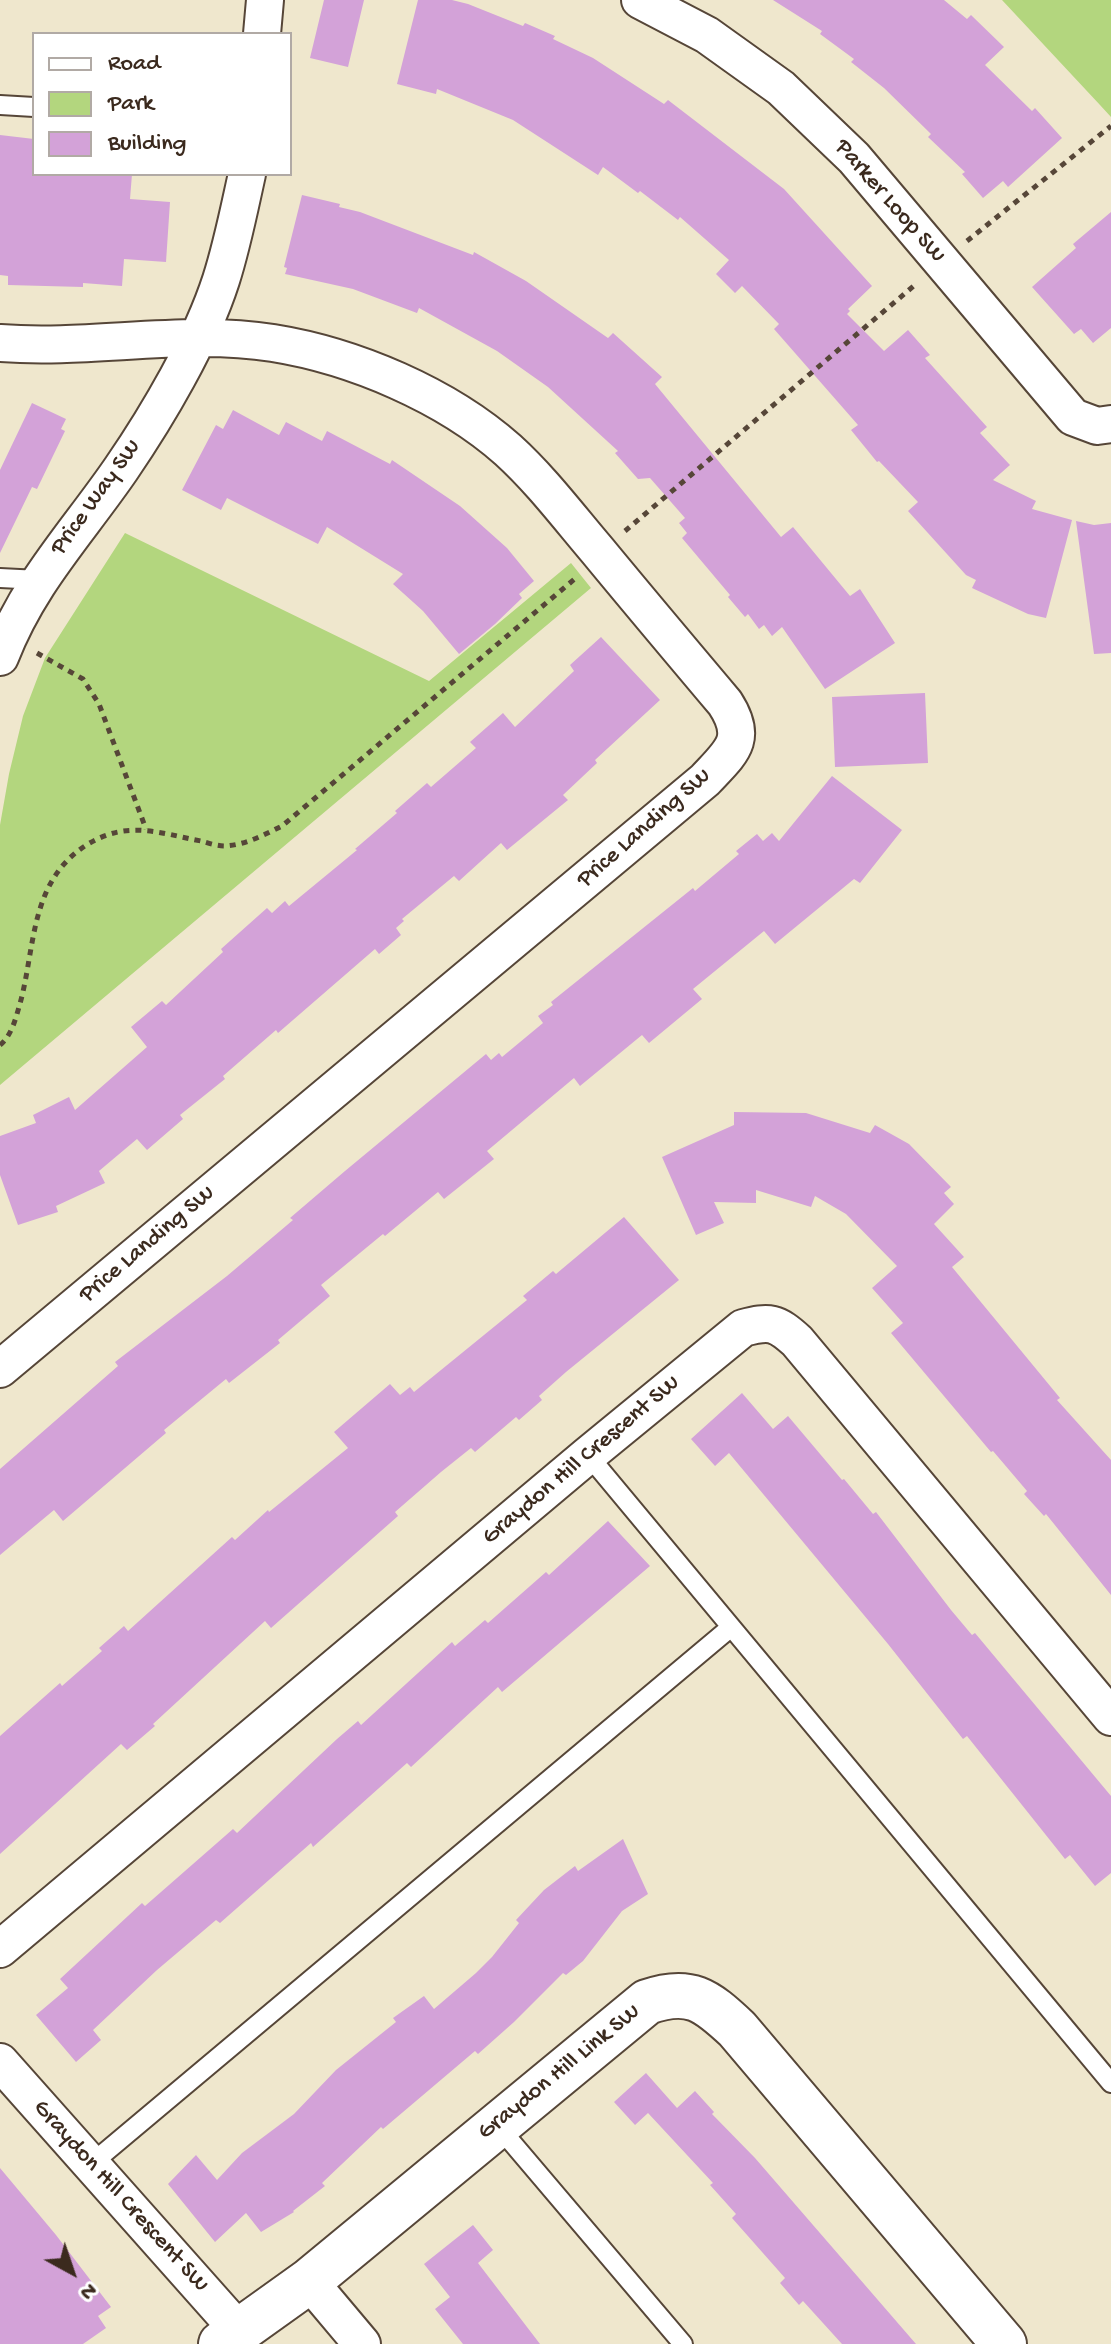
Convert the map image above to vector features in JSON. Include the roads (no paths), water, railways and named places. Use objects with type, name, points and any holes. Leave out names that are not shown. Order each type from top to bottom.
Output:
[{"type":"street","points":[[262,32],[265,0]]},
{"type":"street","name":"Parker Loop SW","points":[[640,0],[707,35],[781,88],[854,158],[1073,417],[1097,426],[1111,424]]},
{"type":"street","name":"Price Way SW","points":[[4,648],[25,601],[121,469],[167,395],[220,283],[247,176]]},
{"type":"street","points":[[0,343],[57,344],[196,338]]},
{"type":"street","name":"Price Landing SW","points":[[1,1364],[705,780],[737,740],[737,722],[725,703],[546,489],[507,450],[469,421],[423,392],[370,370],[274,343],[196,338]]},
{"type":"street","name":"Graydon Hill Crescent SW","points":[[0,1949],[588,1455],[743,1328],[764,1323],[780,1326],[797,1341],[1111,1717]]},
{"type":"street","name":"Graydon Hill Link SW","points":[[230,2338],[309,2281],[647,2002],[669,1994],[693,1997],[715,2008],[737,2029],[1004,2344]]},
{"type":"street","name":"Graydon Hill Crescent SW","points":[[0,2062],[91,2164],[230,2338]]},
{"type":"street","points":[[309,2281],[362,2344]]},
{"type":"lane","points":[[0,105],[32,107]]},
{"type":"lane","points":[[0,578],[39,580]]},
{"type":"lane","points":[[588,1455],[1111,2083]]},
{"type":"lane","points":[[91,2164],[730,1628]]},
{"type":"lane","points":[[497,2125],[683,2344]]}]
